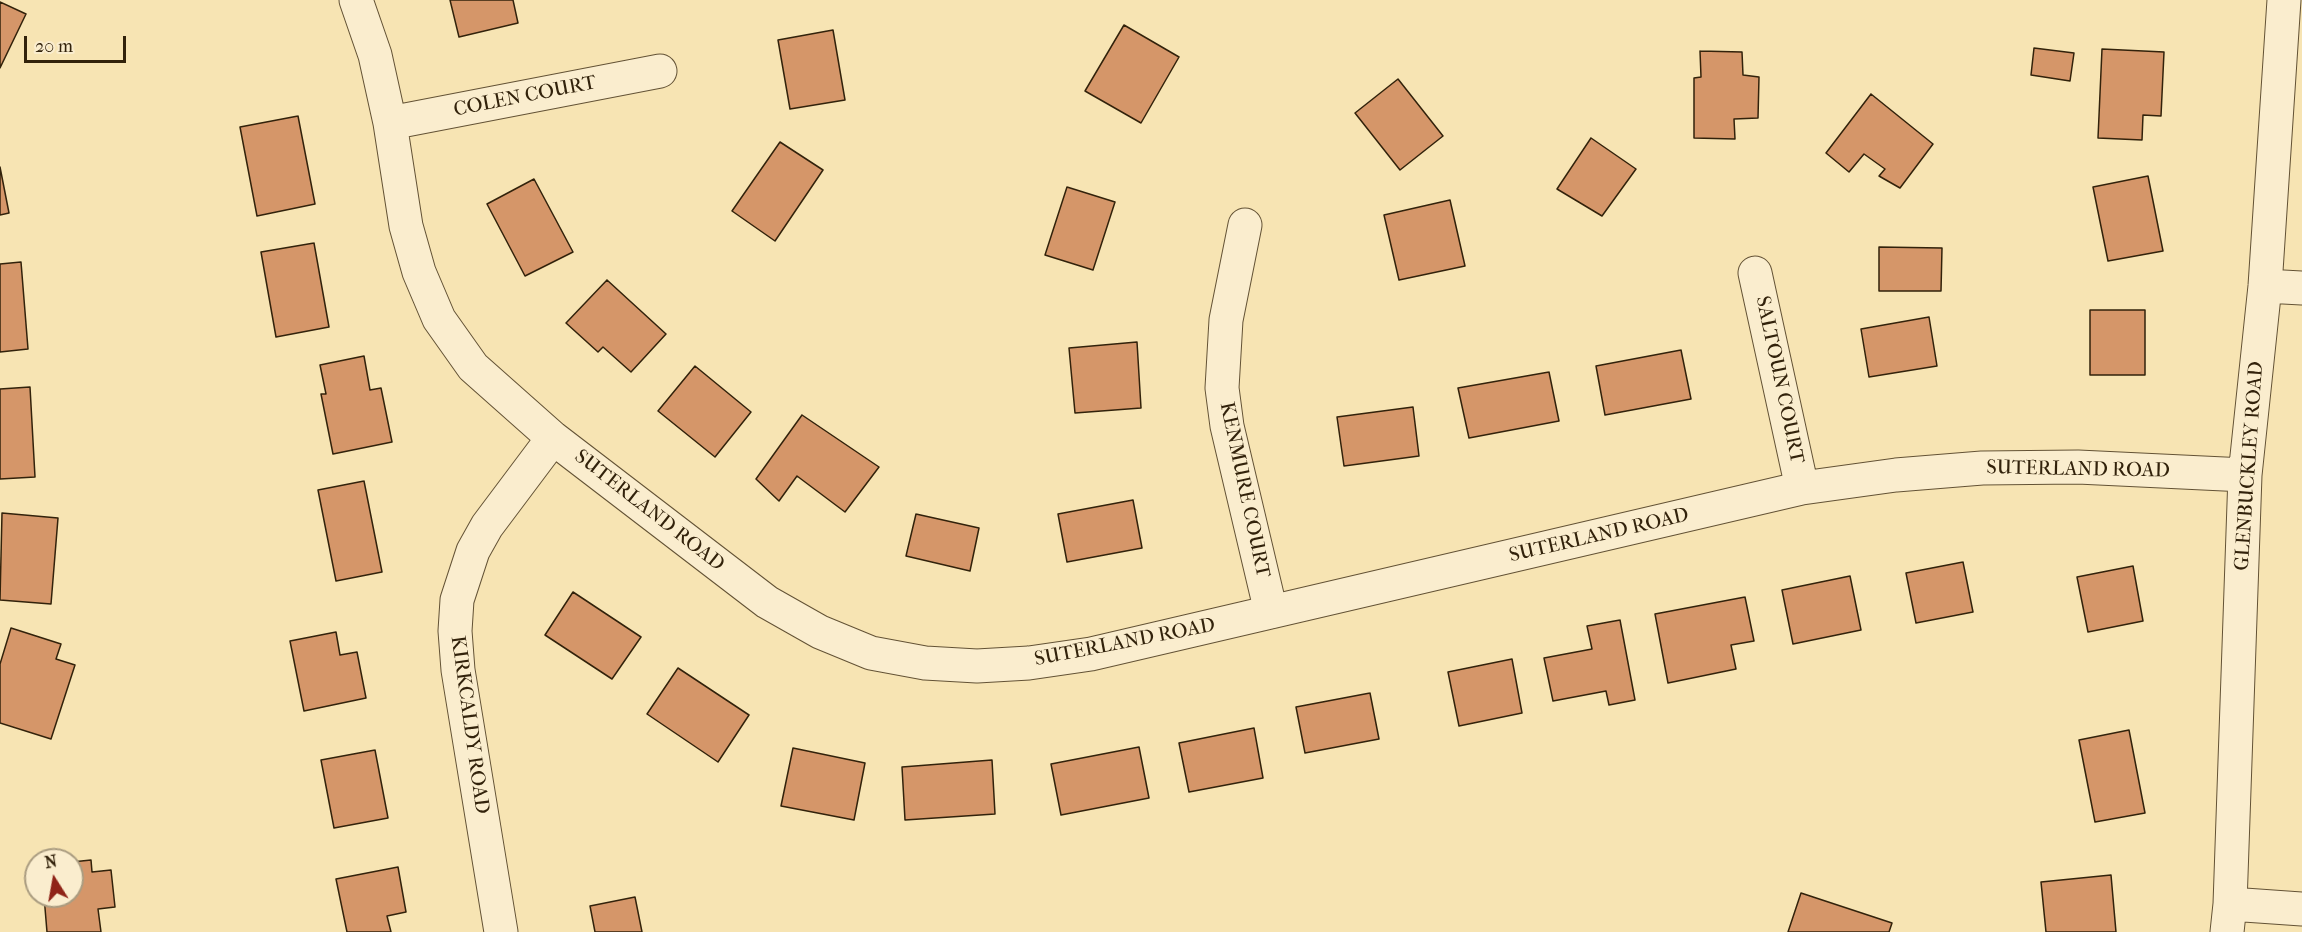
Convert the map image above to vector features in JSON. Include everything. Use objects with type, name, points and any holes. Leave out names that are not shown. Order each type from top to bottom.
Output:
[{"type":"street","name":"SUTERLAND ROAD","points":[[356,0],[375,55],[390,123],[406,226],[419,272],[439,319],[473,367],[553,438],[767,602],[820,632],[871,652],[925,663],[967,666],[1029,663],[1091,654],[1802,488],[1896,475],[1982,468],[2078,467],[2245,475]]},
{"type":"street","name":"GLENBUCKLEY ROAD","points":[[2228,918],[2245,475],[2265,286],[2284,0]]},
{"type":"street","name":"COLEN COURT","points":[[390,123],[660,71]]},
{"type":"street","name":"KENMURE COURT","points":[[1245,225],[1226,320],[1222,388],[1227,426],[1271,612]]},
{"type":"street","name":"SALTOUN COURT","points":[[1755,273],[1802,488]]},
{"type":"street","points":[[2265,286],[2302,288]]},
{"type":"street","name":"KIRKCALDY ROAD","points":[[501,932],[458,670],[455,631],[457,600],[473,551],[487,526],[553,438]]},
{"type":"street","points":[[2228,918],[2302,909]]},
{"type":"building","points":[[450,0],[513,0],[518,23],[459,37]]},
{"type":"building","points":[[0,2],[26,14],[0,68]]},
{"type":"building","points":[[1124,25],[1179,57],[1141,123],[1085,91]]},
{"type":"building","points":[[833,30],[845,100],[790,109],[778,40]]},
{"type":"building","points":[[2034,48],[2074,53],[2070,81],[2031,75]]},
{"type":"building","points":[[2102,49],[2164,52],[2161,116],[2143,115],[2142,140],[2098,138]]},
{"type":"building","points":[[1700,51],[1742,52],[1743,75],[1759,77],[1758,118],[1734,119],[1735,139],[1694,138],[1694,78],[1701,77]]},
{"type":"building","points":[[1398,79],[1443,136],[1400,170],[1355,113]]},
{"type":"building","points":[[1871,94],[1933,144],[1900,188],[1879,176],[1885,169],[1864,154],[1849,172],[1826,153]]},
{"type":"building","points":[[298,116],[315,204],[257,216],[240,127]]},
{"type":"building","points":[[1591,138],[1636,169],[1602,216],[1557,189]]},
{"type":"building","points":[[780,142],[823,170],[775,241],[732,211]]},
{"type":"building","points":[[0,167],[9,213],[0,215]]},
{"type":"building","points":[[2148,176],[2163,251],[2108,261],[2093,187]]},
{"type":"building","points":[[534,179],[573,252],[525,276],[487,204]]},
{"type":"building","points":[[1067,187],[1115,202],[1093,270],[1045,255]]},
{"type":"building","points":[[1450,200],[1465,266],[1399,280],[1384,215]]},
{"type":"building","points":[[314,243],[329,327],[276,337],[261,252]]},
{"type":"building","points":[[1879,247],[1942,248],[1941,291],[1879,291]]},
{"type":"building","points":[[21,262],[28,349],[0,352],[0,264]]},
{"type":"building","points":[[607,280],[666,334],[631,372],[603,347],[598,352],[566,323]]},
{"type":"building","points":[[2090,310],[2145,310],[2145,375],[2090,375]]},
{"type":"building","points":[[1929,317],[1937,366],[1869,377],[1861,329]]},
{"type":"building","points":[[1137,342],[1141,408],[1075,413],[1069,348]]},
{"type":"building","points":[[1681,350],[1691,399],[1605,415],[1596,366]]},
{"type":"building","points":[[364,356],[370,390],[381,388],[392,442],[333,454],[321,394],[326,394],[320,365]]},
{"type":"building","points":[[695,366],[751,412],[715,457],[658,411]]},
{"type":"building","points":[[1549,372],[1559,421],[1469,438],[1458,388]]},
{"type":"building","points":[[30,387],[35,477],[0,479],[0,389]]},
{"type":"building","points":[[1413,407],[1419,456],[1344,466],[1337,417]]},
{"type":"building","points":[[802,415],[879,467],[845,512],[797,476],[779,501],[756,479]]},
{"type":"building","points":[[364,481],[382,572],[336,581],[318,490]]},
{"type":"building","points":[[1133,500],[1142,548],[1067,562],[1058,514]]},
{"type":"building","points":[[2,513],[58,518],[51,604],[0,600]]},
{"type":"building","points":[[916,514],[979,528],[970,571],[906,556]]},
{"type":"building","points":[[1963,562],[1973,612],[1916,623],[1906,573]]},
{"type":"building","points":[[2133,566],[2143,621],[2088,632],[2077,577]]},
{"type":"building","points":[[1850,576],[1861,630],[1793,644],[1782,590]]},
{"type":"building","points":[[573,592],[641,637],[612,679],[545,635]]},
{"type":"building","points":[[1745,597],[1754,641],[1731,645],[1736,669],[1668,683],[1655,614]]},
{"type":"building","points":[[1620,620],[1635,700],[1609,705],[1606,691],[1553,701],[1544,658],[1592,649],[1587,626]]},
{"type":"building","points":[[11,628],[61,644],[56,659],[75,665],[51,739],[0,723],[0,664]]},
{"type":"building","points":[[336,632],[340,655],[357,652],[366,698],[304,711],[290,641]]},
{"type":"building","points":[[1512,659],[1522,713],[1459,726],[1448,672]]},
{"type":"building","points":[[678,668],[749,715],[718,762],[647,714]]},
{"type":"building","points":[[1370,693],[1379,739],[1305,753],[1296,707]]},
{"type":"building","points":[[1254,728],[1263,778],[1189,792],[1179,743]]},
{"type":"building","points":[[2129,730],[2145,813],[2095,822],[2079,740]]},
{"type":"building","points":[[1139,747],[1149,798],[1061,815],[1051,764]]},
{"type":"building","points":[[793,748],[865,763],[854,820],[781,806]]},
{"type":"building","points":[[375,750],[388,818],[334,828],[321,760]]},
{"type":"building","points":[[992,760],[995,814],[905,820],[902,767]]},
{"type":"building","points":[[91,860],[92,872],[111,870],[115,907],[98,909],[101,932],[47,932],[45,908],[84,908],[84,861]]},
{"type":"building","points":[[398,867],[406,912],[387,916],[391,932],[347,932],[336,879]]},
{"type":"building","points":[[2111,875],[2116,932],[2046,932],[2041,882]]},
{"type":"building","points":[[1801,893],[1892,923],[1889,932],[1788,932]]},
{"type":"building","points":[[635,897],[642,932],[595,932],[590,906]]}]
